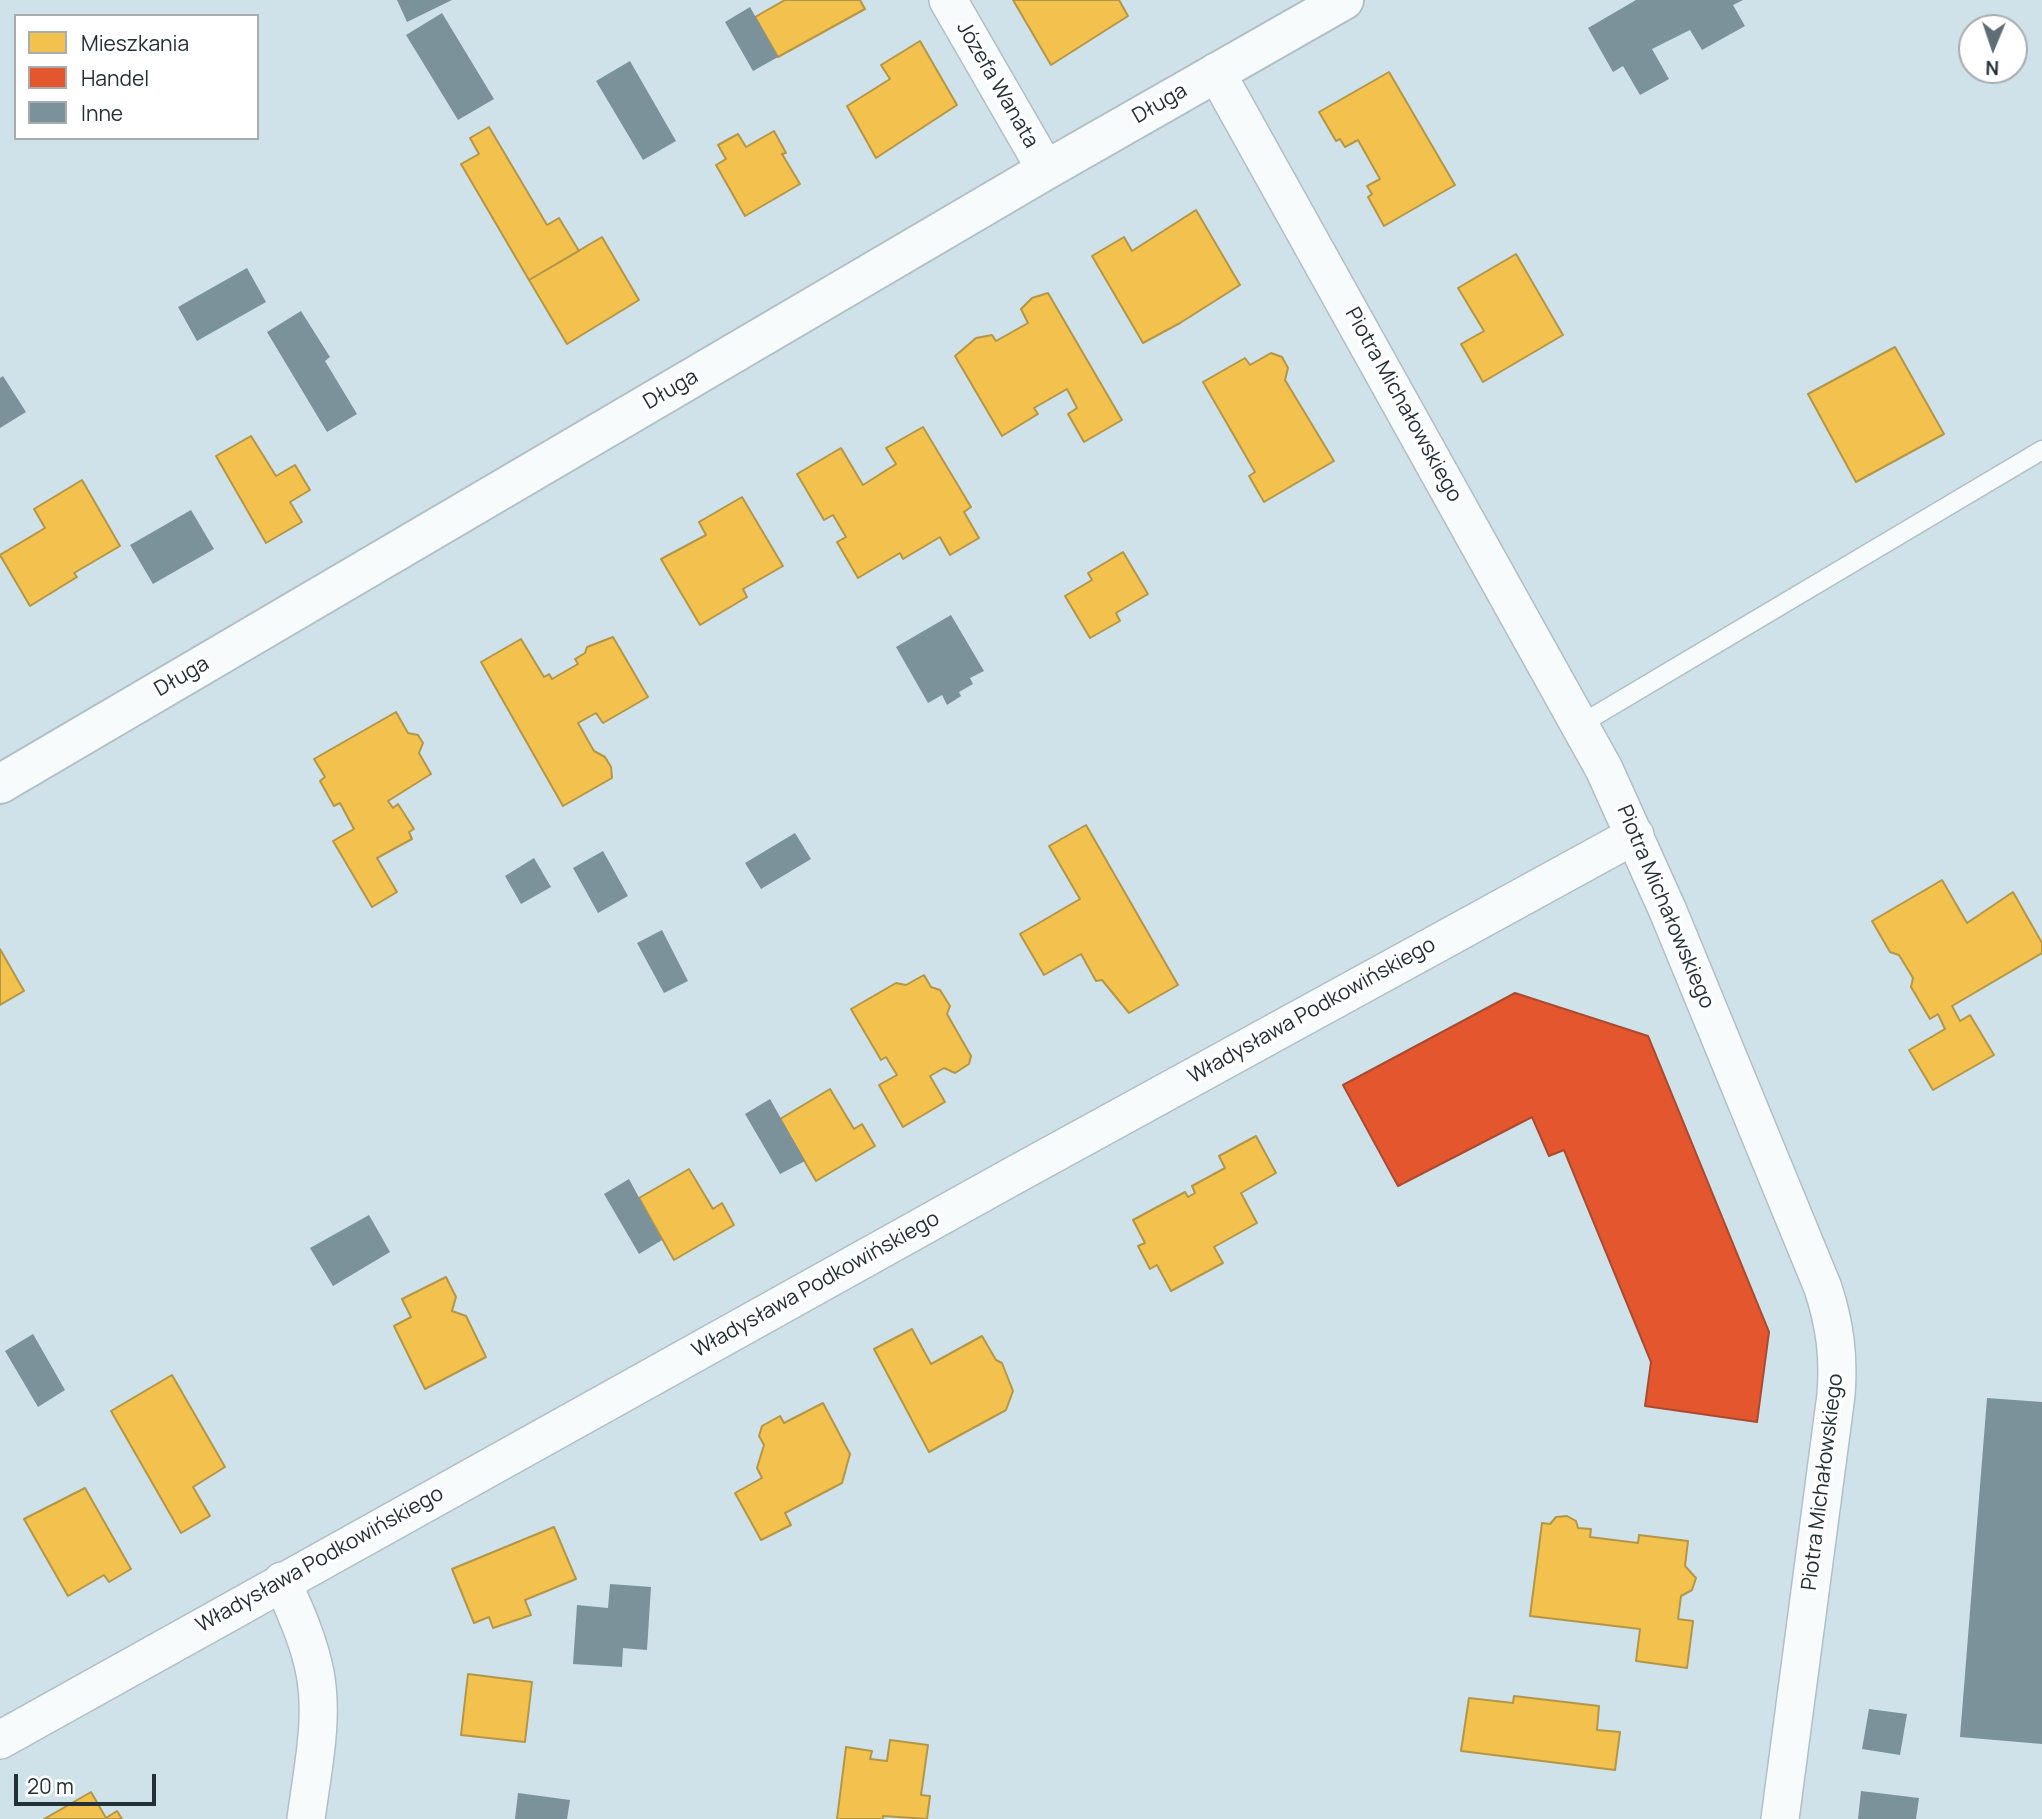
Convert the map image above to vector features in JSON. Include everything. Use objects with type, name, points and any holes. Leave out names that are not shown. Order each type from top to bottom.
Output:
[{"type":"street","name":"Józefa Wanata","points":[[948,0],[1046,170]]},
{"type":"street","name":"Długa","points":[[0,784],[1339,1]]},
{"type":"street","name":"Piotra Michałowskiego","points":[[1216,72],[1581,724],[1635,835],[1823,1288],[1835,1323],[1838,1359],[1836,1395],[1780,1819]]},
{"type":"street","name":"Władysława Podkowińskiego","points":[[0,1740],[282,1581],[1635,835]]},
{"type":"street","points":[[282,1581],[305,1635],[316,1674],[318,1712],[306,1819]]},
{"type":"lane","points":[[1581,724],[2042,450]]},
{"type":"building: Mieszkania","points":[[785,0],[860,0],[865,9],[778,57],[755,17]]},
{"type":"building: Mieszkania","points":[[1013,0],[1119,0],[1128,16],[1051,65]]},
{"type":"building: Mieszkania","points":[[920,41],[957,105],[876,158],[847,106],[890,79],[881,65]]},
{"type":"building: Mieszkania","points":[[1389,72],[1455,185],[1384,226],[1368,197],[1372,194],[1367,186],[1380,179],[1358,140],[1345,147],[1340,139],[1336,141],[1319,112]]},
{"type":"building: Mieszkania","points":[[489,127],[547,225],[559,218],[579,251],[529,280],[461,164],[479,154],[470,138]]},
{"type":"building: Mieszkania","points":[[774,131],[786,153],[782,154],[800,184],[745,216],[716,165],[726,159],[718,145],[738,134],[746,147]]},
{"type":"building: Mieszkania","points":[[1196,210],[1240,285],[1143,343],[1092,256],[1124,237],[1132,251]]},
{"type":"building: Mieszkania","points":[[602,237],[639,300],[567,344],[529,280]]},
{"type":"building: Mieszkania","points":[[1516,254],[1563,335],[1483,382],[1461,344],[1484,331],[1458,288]]},
{"type":"building: Mieszkania","points":[[1048,293],[1122,420],[1084,442],[1068,414],[1077,408],[1067,389],[1034,408],[1038,414],[1002,436],[955,356],[976,338],[992,335],[996,341],[1028,323],[1021,309],[1032,298]]},
{"type":"building: Mieszkania","points":[[1895,347],[1944,434],[1856,482],[1808,394]]},
{"type":"building: Mieszkania","points":[[1271,353],[1282,357],[1288,368],[1285,380],[1334,461],[1264,502],[1249,476],[1255,472],[1203,382],[1245,358],[1250,365]]},
{"type":"building: Mieszkania","points":[[923,427],[971,507],[964,512],[979,538],[950,555],[940,537],[903,559],[900,553],[858,578],[837,542],[846,537],[833,515],[824,520],[797,474],[841,448],[863,485],[896,464],[886,448]]},
{"type":"building: Mieszkania","points":[[251,436],[276,476],[295,465],[310,490],[290,502],[302,522],[266,543],[216,456]]},
{"type":"building: Mieszkania","points":[[82,480],[120,546],[74,573],[77,577],[30,606],[0,555],[45,528],[34,509]]},
{"type":"building: Mieszkania","points":[[742,497],[783,566],[743,589],[747,597],[700,625],[661,559],[706,535],[699,522]]},
{"type":"building: Mieszkania","points":[[1123,552],[1148,594],[1116,613],[1120,621],[1090,638],[1065,596],[1092,580],[1088,573]]},
{"type":"building: Mieszkania","points":[[613,637],[648,697],[603,723],[596,713],[578,723],[594,751],[605,757],[611,767],[612,778],[563,806],[481,662],[521,639],[544,677],[549,674],[552,679],[578,664],[575,659],[585,653],[587,647]]},
{"type":"building: Mieszkania","points":[[396,712],[408,733],[418,735],[423,743],[419,753],[431,774],[388,801],[393,808],[398,804],[414,829],[409,832],[412,839],[377,858],[397,892],[372,907],[333,841],[354,829],[340,803],[334,806],[320,781],[325,777],[314,759]]},
{"type":"building: Mieszkania","points":[[1086,825],[1178,985],[1129,1013],[1102,980],[1096,981],[1081,954],[1044,975],[1020,934],[1080,899],[1049,846]]},
{"type":"building: Mieszkania","points":[[1942,880],[1967,923],[2013,892],[2042,943],[2042,953],[1952,1006],[1960,1021],[1970,1015],[1994,1055],[1933,1090],[1909,1050],[1945,1029],[1938,1014],[1930,1019],[1911,987],[1913,978],[1899,955],[1890,952],[1872,921]]},
{"type":"building: Mieszkania","points":[[0,949],[24,991],[0,1005]]},
{"type":"building: Mieszkania","points":[[924,975],[931,987],[940,990],[950,1006],[947,1014],[971,1056],[969,1064],[955,1073],[944,1068],[930,1076],[945,1102],[903,1127],[879,1085],[897,1075],[886,1057],[881,1060],[851,1009],[896,983],[906,985]]},
{"type":"building: Mieszkania","points":[[830,1089],[854,1129],[862,1124],[875,1146],[816,1181],[780,1119]]},
{"type":"building: Mieszkania","points":[[1256,1136],[1276,1173],[1241,1193],[1257,1223],[1214,1247],[1223,1263],[1171,1291],[1157,1265],[1150,1269],[1138,1246],[1145,1243],[1133,1220],[1185,1192],[1188,1197],[1195,1193],[1192,1186],[1225,1168],[1219,1156]]},
{"type":"building: Mieszkania","points":[[689,1169],[713,1209],[722,1203],[734,1225],[674,1260],[639,1198]]},
{"type":"building: Mieszkania","points":[[446,1277],[456,1297],[452,1311],[466,1316],[486,1357],[425,1389],[394,1326],[411,1317],[402,1299]]},
{"type":"building: Mieszkania","points":[[912,1329],[931,1364],[982,1336],[996,1360],[1002,1363],[1013,1391],[1006,1410],[929,1452],[874,1349]]},
{"type":"building: Mieszkania","points":[[172,1375],[225,1467],[193,1487],[210,1516],[181,1533],[111,1411]]},
{"type":"building: Mieszkania","points":[[823,1403],[850,1454],[842,1483],[785,1513],[791,1525],[761,1540],[735,1493],[762,1478],[757,1468],[764,1445],[759,1436],[762,1426],[780,1416],[784,1423]]},
{"type":"building: Mieszkania","points":[[85,1488],[131,1569],[109,1582],[104,1575],[68,1596],[24,1519]]},
{"type":"building: Mieszkania","points":[[1567,1516],[1576,1521],[1578,1528],[1591,1529],[1590,1537],[1638,1543],[1639,1535],[1688,1541],[1685,1566],[1696,1578],[1692,1590],[1681,1596],[1678,1619],[1693,1621],[1687,1668],[1636,1661],[1640,1629],[1530,1616],[1542,1523],[1550,1524],[1556,1517]]},
{"type":"building: Mieszkania","points":[[554,1527],[576,1579],[525,1600],[531,1615],[493,1628],[489,1617],[474,1623],[452,1569]]},
{"type":"building: Mieszkania","points":[[468,1674],[532,1682],[525,1742],[461,1735]]},
{"type":"building: Mieszkania","points":[[1514,1696],[1599,1706],[1597,1730],[1620,1732],[1615,1770],[1461,1751],[1469,1698],[1513,1703]]},
{"type":"building: Mieszkania","points":[[890,1740],[928,1745],[921,1795],[930,1796],[927,1819],[883,1816],[883,1819],[837,1819],[846,1747],[872,1751],[870,1759],[887,1761]]},
{"type":"building: Mieszkania","points":[[91,1792],[106,1818],[117,1811],[122,1819],[44,1819]]},
{"type":"building: Handel","points":[[1515,993],[1648,1036],[1769,1332],[1757,1422],[1645,1406],[1651,1362],[1564,1150],[1549,1156],[1532,1117],[1398,1186],[1343,1085]]},
{"type":"building: Inne","points":[[397,0],[452,0],[407,22]]},
{"type":"building: Inne","points":[[1636,0],[1743,0],[1733,5],[1745,26],[1702,50],[1690,30],[1652,49],[1669,79],[1640,95],[1623,66],[1613,72],[1588,28]]},
{"type":"building: Inne","points":[[750,7],[778,57],[753,71],[725,22]]},
{"type":"building: Inne","points":[[442,13],[494,99],[458,120],[406,35]]},
{"type":"building: Inne","points":[[630,61],[676,141],[643,160],[596,81]]},
{"type":"building: Inne","points":[[247,268],[266,302],[197,341],[178,307]]},
{"type":"building: Inne","points":[[301,311],[330,357],[325,361],[357,414],[327,432],[267,332]]},
{"type":"building: Inne","points":[[3,376],[26,412],[0,428],[0,378]]},
{"type":"building: Inne","points":[[191,510],[214,549],[153,584],[130,545]]},
{"type":"building: Inne","points":[[951,615],[984,671],[970,678],[973,684],[959,692],[961,696],[947,705],[942,695],[928,703],[896,647]]},
{"type":"building: Inne","points":[[795,833],[811,859],[761,889],[745,863]]},
{"type":"building: Inne","points":[[603,851],[628,896],[598,913],[573,868]]},
{"type":"building: Inne","points":[[534,858],[551,887],[521,904],[505,876]]},
{"type":"building: Inne","points":[[662,930],[688,981],[664,993],[637,943]]},
{"type":"building: Inne","points":[[770,1099],[805,1161],[780,1174],[745,1114]]},
{"type":"building: Inne","points":[[629,1179],[662,1240],[639,1254],[604,1194]]},
{"type":"building: Inne","points":[[369,1215],[390,1252],[333,1286],[310,1248]]},
{"type":"building: Inne","points":[[33,1334],[65,1390],[38,1407],[5,1351]]},
{"type":"building: Inne","points":[[1987,1398],[2042,1402],[2042,1744],[1960,1737]]},
{"type":"building: Inne","points":[[610,1584],[651,1587],[647,1650],[623,1648],[622,1667],[573,1664],[577,1605],[608,1608]]},
{"type":"building: Inne","points":[[1869,1709],[1907,1714],[1900,1755],[1862,1749]]},
{"type":"building: Inne","points":[[1861,1791],[1919,1798],[1916,1819],[1858,1819]]},
{"type":"building: Inne","points":[[518,1793],[570,1800],[567,1819],[515,1819]]}]
